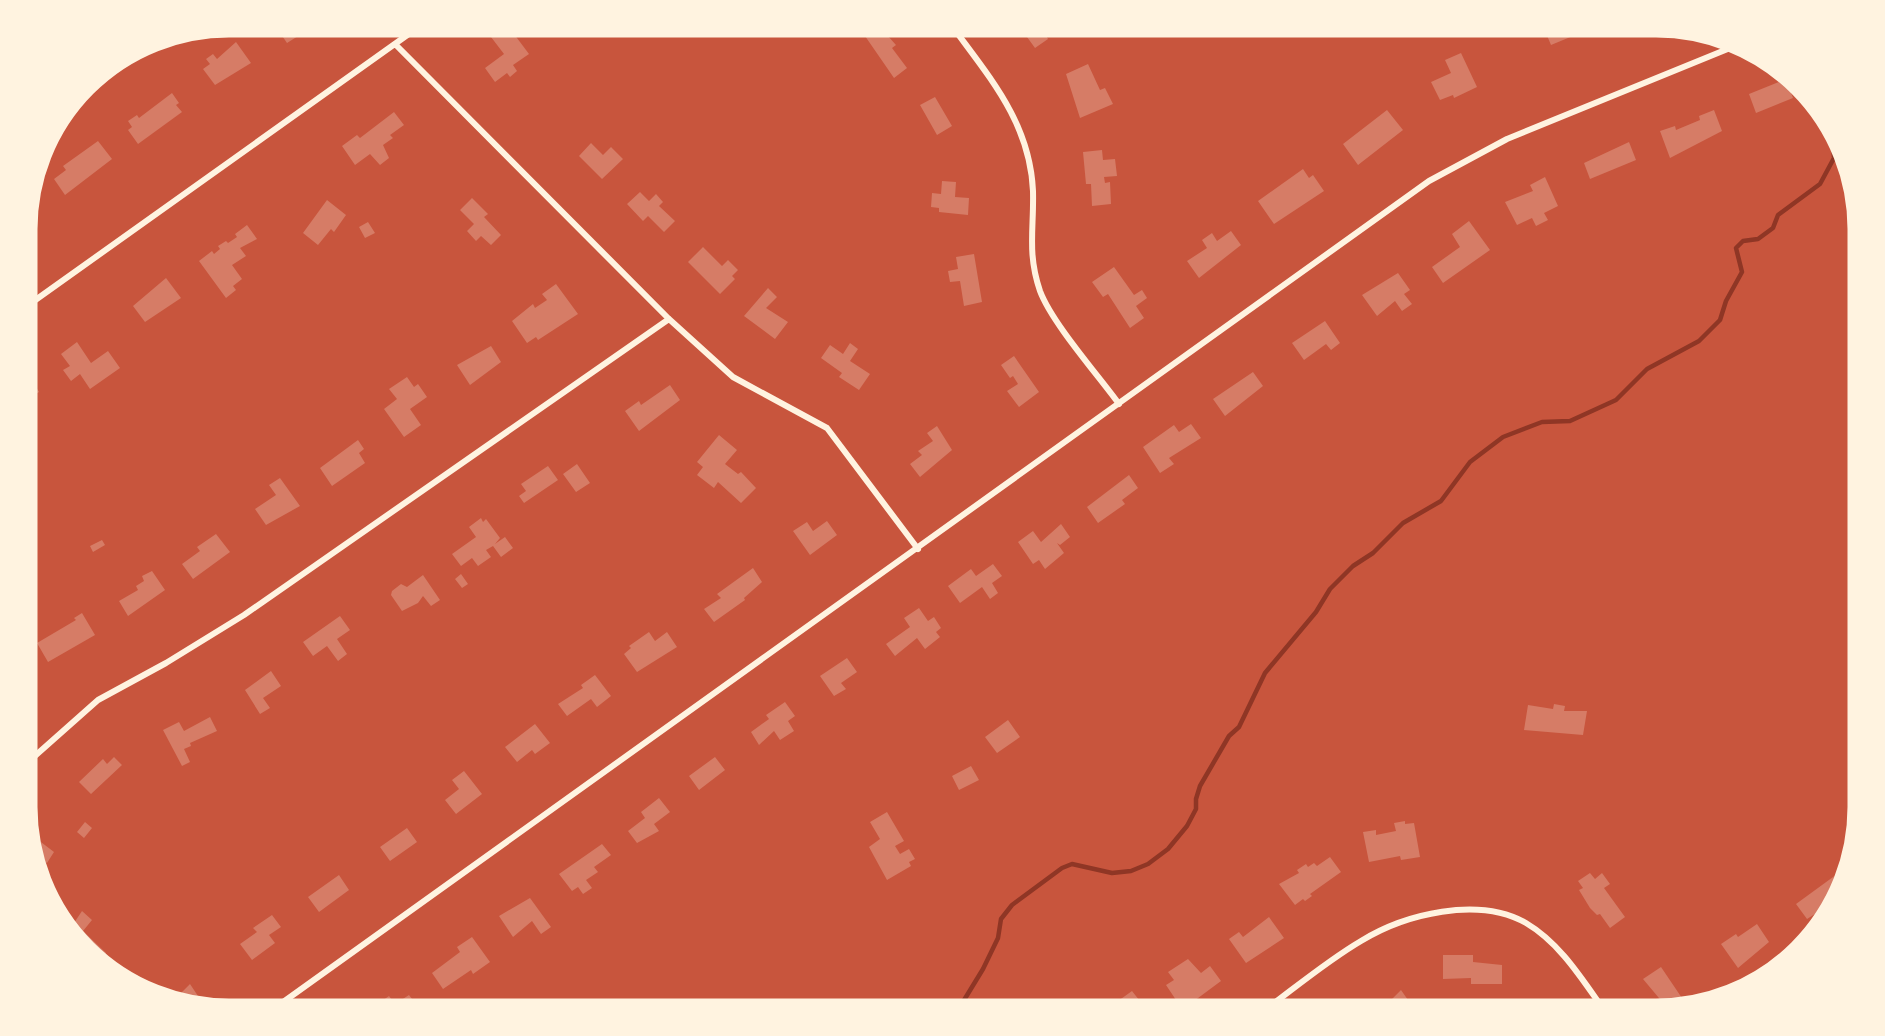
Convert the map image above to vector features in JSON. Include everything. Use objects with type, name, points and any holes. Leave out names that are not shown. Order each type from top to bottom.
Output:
[{"type":"street","points":[[36,300],[406,36]]},
{"type":"street","points":[[959,36],[1005,99],[1026,141],[1033,191],[1030,253],[1041,293],[1119,404]]},
{"type":"street","points":[[395,44],[669,319],[733,377],[827,428],[918,549]]},
{"type":"street","points":[[287,1000],[1429,181],[1506,139],[1726,50]]},
{"type":"street","points":[[36,755],[98,700],[166,663],[244,615],[669,319]]},
{"type":"street","points":[[1279,1000],[1362,940],[1426,914],[1484,908],[1525,923],[1564,954],[1597,1000]]},
{"type":"building","points":[[282,36],[298,36],[287,43]]},
{"type":"building","points":[[516,36],[529,54],[513,65],[517,71],[510,77],[507,73],[495,82],[485,68],[504,54],[491,37]]},
{"type":"building","points":[[865,36],[888,36],[896,45],[892,48],[907,68],[894,78]]},
{"type":"building","points":[[1026,36],[1046,36],[1048,39],[1035,48]]},
{"type":"building","points":[[1547,36],[1573,36],[1551,45]]},
{"type":"building","points":[[236,42],[251,63],[215,85],[203,69],[210,64],[206,59],[213,54],[217,59]]},
{"type":"building","points":[[1461,53],[1477,87],[1454,98],[1453,95],[1440,100],[1431,82],[1451,73],[1445,60]]},
{"type":"building","points":[[1088,64],[1100,90],[1105,88],[1113,104],[1080,118],[1066,74]]},
{"type":"building","points":[[1780,81],[1790,89],[1793,98],[1756,113],[1749,94]]},
{"type":"building","points":[[172,93],[179,103],[176,105],[182,112],[138,144],[128,130],[132,127],[128,121],[137,115],[139,118]]},
{"type":"building","points":[[935,97],[952,126],[937,135],[920,105]]},
{"type":"building","points":[[1387,110],[1403,130],[1358,165],[1343,144]]},
{"type":"building","points":[[1714,110],[1722,131],[1670,158],[1660,131],[1675,126],[1676,130],[1700,120],[1699,116]]},
{"type":"building","points":[[394,112],[404,125],[390,135],[393,138],[383,145],[389,158],[380,165],[370,154],[355,165],[342,146],[357,135],[360,138]]},
{"type":"building","points":[[98,141],[112,159],[65,195],[54,179],[66,170],[63,166]]},
{"type":"building","points":[[1629,142],[1636,160],[1590,179],[1584,163]]},
{"type":"building","points":[[591,143],[603,155],[611,147],[623,159],[602,179],[579,156]]},
{"type":"building","points":[[1102,150],[1103,160],[1115,159],[1117,176],[1104,177],[1105,183],[1110,182],[1111,204],[1092,206],[1091,184],[1086,184],[1083,152]]},
{"type":"building","points":[[1303,169],[1309,178],[1313,175],[1324,191],[1274,224],[1258,201]]},
{"type":"building","points":[[1545,177],[1558,206],[1544,213],[1548,220],[1536,226],[1532,218],[1517,225],[1505,202],[1533,191],[1530,185]]},
{"type":"building","points":[[942,181],[956,182],[955,197],[969,198],[968,215],[939,212],[939,208],[931,207],[932,193],[941,194]]},
{"type":"building","points":[[640,192],[649,201],[656,194],[663,202],[659,206],[675,221],[664,232],[648,216],[643,221],[627,204]]},
{"type":"building","points":[[472,198],[488,214],[484,217],[501,235],[491,245],[481,236],[476,241],[467,231],[474,224],[460,210]]},
{"type":"building","points":[[327,200],[346,215],[334,232],[331,229],[318,245],[303,233]]},
{"type":"building","points":[[1469,221],[1490,250],[1443,283],[1432,267],[1460,247],[1452,234]]},
{"type":"building","points":[[368,222],[375,233],[365,238],[359,227]]},
{"type":"building","points":[[247,225],[257,239],[240,248],[246,256],[232,265],[242,279],[233,286],[236,290],[226,298],[199,261],[212,251],[214,254],[220,249],[218,246],[237,237],[235,234]]},
{"type":"building","points":[[1231,231],[1241,245],[1199,278],[1187,261],[1207,248],[1202,240],[1212,233],[1217,241]]},
{"type":"building","points":[[703,247],[722,266],[728,260],[738,270],[732,276],[735,279],[720,294],[688,262]]},
{"type":"building","points":[[974,254],[982,302],[964,306],[960,281],[950,282],[948,271],[958,269],[956,257]]},
{"type":"building","points":[[1114,267],[1134,295],[1142,290],[1147,298],[1136,306],[1144,318],[1130,328],[1108,294],[1103,297],[1092,282]]},
{"type":"building","points":[[1398,273],[1410,290],[1404,294],[1412,304],[1402,311],[1395,301],[1377,316],[1362,295]]},
{"type":"building","points":[[166,278],[181,298],[145,322],[133,306]]},
{"type":"building","points":[[556,284],[578,314],[538,340],[536,337],[527,343],[512,321],[533,304],[535,308],[547,300],[542,294]]},
{"type":"building","points":[[768,288],[777,297],[766,308],[788,322],[775,339],[744,316]]},
{"type":"building","points":[[1325,321],[1340,343],[1331,350],[1326,344],[1304,360],[1292,343]]},
{"type":"building","points":[[77,342],[91,363],[108,351],[120,368],[90,389],[80,374],[71,381],[63,370],[70,366],[61,354]]},
{"type":"building","points":[[850,343],[858,349],[850,361],[870,374],[859,390],[839,377],[842,373],[821,358],[830,345],[843,354]]},
{"type":"building","points":[[491,346],[501,362],[470,385],[457,365]]},
{"type":"building","points":[[1014,356],[1039,392],[1019,407],[1007,391],[1018,384],[1013,376],[1010,378],[1001,365]]},
{"type":"building","points":[[1253,372],[1263,386],[1225,416],[1213,399]]},
{"type":"building","points":[[407,377],[414,387],[418,384],[427,397],[410,409],[421,425],[404,437],[384,409],[397,399],[389,389]]},
{"type":"building","points":[[670,385],[680,400],[639,431],[625,411],[639,401],[641,405]]},
{"type":"building","points":[[1191,424],[1201,438],[1169,458],[1174,464],[1160,473],[1143,447],[1174,425],[1179,432]]},
{"type":"building","points":[[937,426],[952,450],[920,477],[910,464],[922,455],[918,451],[933,441],[927,433]]},
{"type":"building","points":[[719,435],[737,450],[725,464],[738,474],[741,472],[756,488],[741,503],[718,482],[714,488],[697,475],[703,467],[697,462]]},
{"type":"building","points":[[358,440],[364,449],[359,453],[365,463],[332,486],[320,468]]},
{"type":"building","points":[[577,464],[590,483],[576,492],[563,474]]},
{"type":"building","points":[[548,466],[558,480],[524,503],[519,496],[526,491],[521,484]]},
{"type":"building","points":[[1129,475],[1138,488],[1122,500],[1125,504],[1098,523],[1087,507]]},
{"type":"building","points":[[280,478],[300,506],[266,525],[255,509],[276,495],[269,485]]},
{"type":"building","points":[[481,518],[483,522],[486,519],[500,538],[495,544],[505,537],[513,548],[501,557],[493,546],[486,550],[491,557],[478,566],[472,558],[461,566],[452,554],[476,537],[469,527]]},
{"type":"building","points":[[827,521],[837,535],[810,555],[793,531],[807,522],[813,531]]},
{"type":"building","points":[[1061,524],[1070,537],[1060,545],[1057,543],[1064,553],[1045,569],[1039,560],[1033,564],[1018,542],[1033,531],[1041,542]]},
{"type":"building","points":[[216,534],[230,552],[193,579],[182,564],[200,551],[197,547]]},
{"type":"building","points":[[102,540],[105,545],[93,552],[90,546]]},
{"type":"building","points":[[993,564],[1002,576],[992,583],[998,593],[990,599],[982,587],[960,603],[948,586],[971,569],[976,576]]},
{"type":"building","points":[[753,568],[762,582],[744,598],[745,600],[714,622],[704,609],[721,598],[717,594]]},
{"type":"building","points":[[152,571],[165,590],[128,616],[119,601],[138,590],[136,586],[144,581],[142,576]]},
{"type":"building","points":[[461,574],[468,584],[462,588],[455,579]]},
{"type":"building","points":[[423,575],[440,600],[431,606],[423,596],[418,603],[402,611],[391,595],[392,591],[401,584],[407,587]]},
{"type":"building","points":[[919,608],[928,621],[934,617],[941,628],[936,632],[940,637],[925,649],[917,638],[895,656],[886,644],[910,627],[904,618]]},
{"type":"building","points":[[82,613],[95,635],[48,662],[37,643],[76,620],[74,618]]},
{"type":"building","points":[[340,616],[350,630],[337,639],[347,654],[338,661],[327,646],[313,656],[303,642]]},
{"type":"building","points":[[649,632],[655,641],[667,632],[677,647],[637,672],[624,654],[631,648],[629,646]]},
{"type":"building","points":[[847,658],[857,672],[841,683],[846,689],[834,696],[820,676]]},
{"type":"building","points":[[271,671],[281,686],[263,698],[270,708],[260,714],[245,690]]},
{"type":"building","points":[[595,675],[611,696],[597,707],[591,699],[567,716],[558,704],[583,688],[581,685]]},
{"type":"building","points":[[785,702],[795,716],[788,721],[794,731],[780,740],[774,731],[759,745],[751,732],[769,719],[766,715]]},
{"type":"building","points":[[1554,704],[1565,706],[1564,711],[1587,711],[1583,735],[1524,730],[1528,705],[1553,709]]},
{"type":"building","points":[[210,717],[217,731],[190,743],[191,746],[184,749],[190,762],[182,766],[163,730],[179,722],[184,731]]},
{"type":"building","points":[[1008,720],[1020,737],[997,753],[985,737]]},
{"type":"building","points":[[535,724],[550,743],[535,754],[532,750],[517,762],[505,747]]},
{"type":"building","points":[[114,757],[122,765],[91,794],[79,782],[103,759],[107,764]]},
{"type":"building","points":[[715,757],[725,770],[699,790],[689,776]]},
{"type":"building","points":[[971,766],[979,780],[959,790],[952,776]]},
{"type":"building","points":[[464,771],[482,794],[456,814],[445,800],[459,789],[452,780]]},
{"type":"building","points":[[659,798],[670,812],[654,824],[659,831],[637,843],[628,831],[645,818],[641,812]]},
{"type":"building","points":[[887,812],[904,841],[895,846],[900,854],[909,849],[915,859],[909,862],[911,866],[887,880],[869,847],[880,839],[870,822]]},
{"type":"building","points":[[1405,821],[1405,824],[1414,823],[1420,857],[1401,860],[1400,856],[1369,862],[1363,832],[1376,830],[1376,835],[1396,831],[1394,823]]},
{"type":"building","points":[[85,822],[92,828],[84,838],[77,832]]},
{"type":"building","points":[[407,828],[417,842],[390,861],[380,847]]},
{"type":"building","points":[[39,841],[54,852],[47,863],[44,861]]},
{"type":"building","points":[[602,844],[611,855],[594,867],[598,872],[586,880],[592,888],[583,894],[578,887],[572,891],[559,874]]},
{"type":"building","points":[[1330,857],[1341,872],[1310,894],[1312,896],[1295,905],[1279,884],[1299,873],[1297,870],[1306,864],[1308,867],[1314,863],[1317,866]]},
{"type":"building","points":[[1590,873],[1595,879],[1602,873],[1610,884],[1604,888],[1625,917],[1610,928],[1600,914],[1597,915],[1590,908],[1579,890],[1583,888],[1578,881]]},
{"type":"building","points":[[339,875],[349,890],[319,912],[308,897]]},
{"type":"building","points":[[1836,875],[1818,912],[1807,919],[1796,904]]},
{"type":"building","points":[[530,898],[551,927],[541,934],[532,921],[513,937],[499,916]]},
{"type":"building","points":[[82,911],[92,920],[83,931],[106,953],[105,954],[84,934],[75,922]]},
{"type":"building","points":[[272,915],[281,927],[269,935],[275,943],[252,960],[240,944],[257,932],[253,928]]},
{"type":"building","points":[[1269,917],[1284,938],[1246,963],[1229,939],[1239,932],[1243,937]]},
{"type":"building","points":[[1757,924],[1769,942],[1738,968],[1721,944],[1736,934],[1738,937]]},
{"type":"building","points":[[472,937],[490,962],[473,974],[471,970],[443,989],[432,973],[460,952],[457,947]]},
{"type":"building","points":[[1443,955],[1473,955],[1473,962],[1502,965],[1502,984],[1471,984],[1471,978],[1443,979]]},
{"type":"building","points":[[1188,959],[1201,973],[1210,966],[1221,981],[1195,1000],[1176,1000],[1166,985],[1174,980],[1168,972]]},
{"type":"building","points":[[1661,967],[1682,998],[1661,1000],[1643,979]]},
{"type":"building","points":[[190,984],[198,996],[197,997],[181,993]]},
{"type":"building","points":[[1401,990],[1408,1000],[1391,1000]]},
{"type":"building","points":[[1132,991],[1139,1000],[1119,1000]]},
{"type":"building","points":[[409,995],[413,1000],[401,1000]]},
{"type":"waterway","points":[[964,1000],[998,938],[1001,919],[1012,905],[1062,868],[1072,864],[1112,873],[1131,871],[1148,864],[1168,849],[1187,826],[1196,809],[1200,786],[1229,736],[1239,727],[1265,673],[1316,612],[1330,589],[1353,566],[1373,553],[1403,523],[1441,501],[1470,462],[1503,437],[1542,422],[1570,421],[1616,400],[1647,369],[1699,341],[1720,320],[1726,301],[1742,272],[1736,248],[1743,241],[1758,239],[1773,228],[1778,215],[1820,184],[1834,155]]}]
